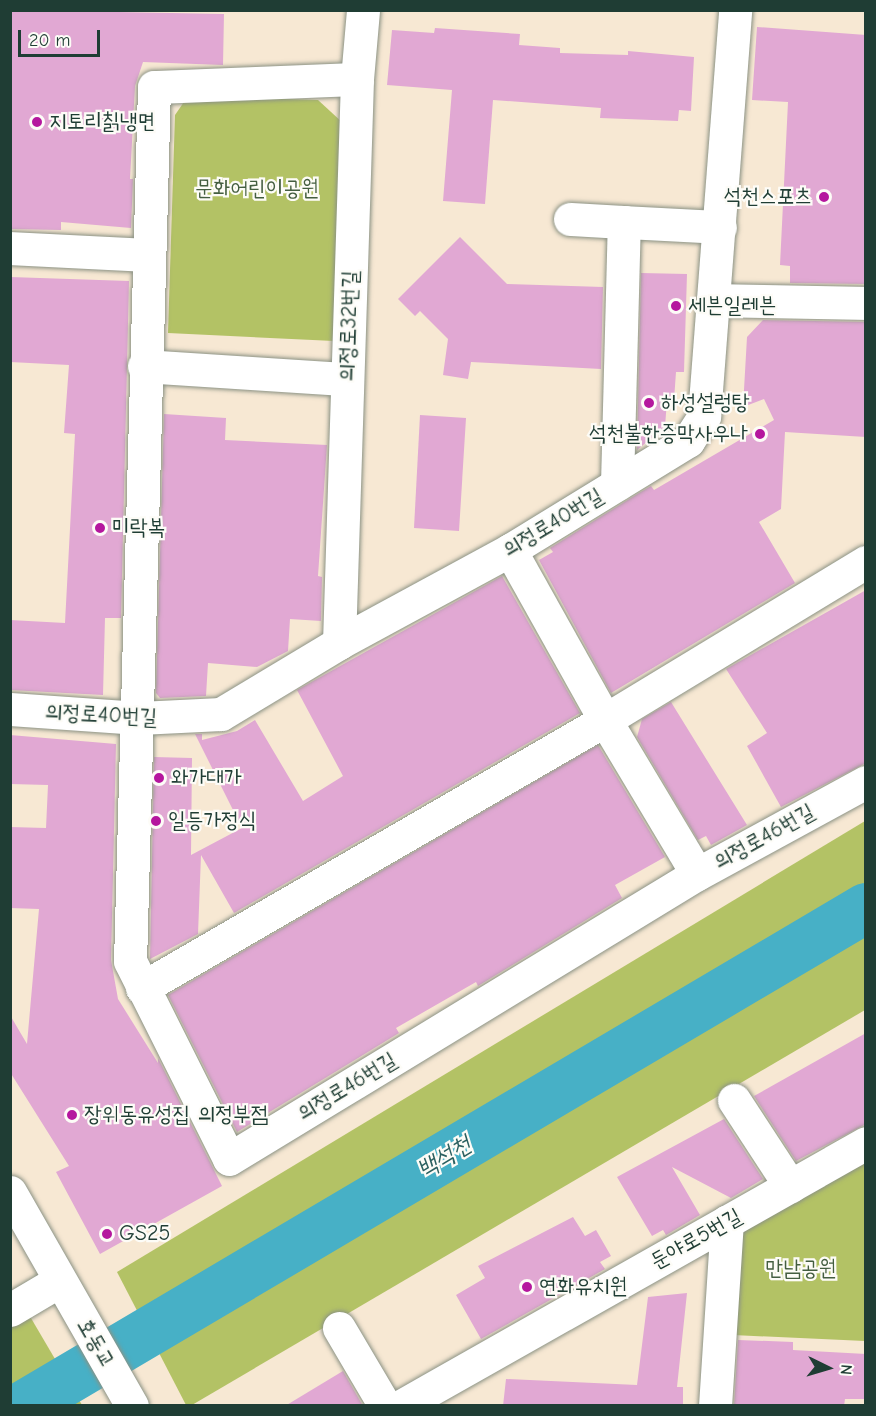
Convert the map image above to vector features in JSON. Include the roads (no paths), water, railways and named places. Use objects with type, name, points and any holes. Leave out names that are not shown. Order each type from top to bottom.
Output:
[{"type":"street","name":"의정로32번길","points":[[339,643],[357,79],[363,10]]},
{"type":"street","name":"의정로40번길","points":[[10,710],[139,718],[221,714],[339,643],[510,550],[688,441],[704,416],[735,10]]},
{"type":"street","name":"의정로46번길","points":[[357,79],[154,87],[147,255],[139,718],[130,961],[229,1158],[697,874],[866,782]]},
{"type":"street","points":[[570,219],[720,227]]},
{"type":"street","points":[[617,484],[624,222]]},
{"type":"street","points":[[10,248],[147,255]]},
{"type":"street","points":[[714,300],[866,303]]},
{"type":"street","points":[[144,366],[347,379]]},
{"type":"street","points":[[510,550],[604,720],[697,874]]},
{"type":"street","points":[[142,988],[604,720],[866,562]]},
{"type":"street","points":[[734,1100],[790,1186]]},
{"type":"street","name":"둔야로5번길","points":[[400,1406],[866,1143]]},
{"type":"street","name":"호동교","points":[[10,1192],[132,1406]]},
{"type":"street","points":[[715,1406],[727,1221]]},
{"type":"street","points":[[10,1310],[59,1281]]},
{"type":"street","points":[[339,1328],[385,1406]]},
{"type":"waterway","name":"백석천","points":[[23,1406],[866,908]]},
{"type":"place","name":"지토리칡냉면","points":[[37,122]]},
{"type":"place","name":"석천스포츠","points":[[824,197]]},
{"type":"place","name":"세븐일레븐","points":[[676,306]]},
{"type":"place","name":"하성설렁탕","points":[[649,403]]},
{"type":"place","name":"석천불한증막사우나","points":[[760,434]]},
{"type":"place","name":"미락복","points":[[100,528]]},
{"type":"place","name":"와가대가","points":[[159,778]]},
{"type":"place","name":"일등가정식","points":[[156,821]]},
{"type":"place","name":"장위동유성집 의정부점","points":[[72,1115]]},
{"type":"place","name":"GS25","points":[[107,1234]]},
{"type":"place","name":"연화유치원","points":[[527,1287]]},
{"type":"park label","name":"문화어린이공원","points":[[257,189]]},
{"type":"park label","name":"만남공원","points":[[801,1269]]}]
